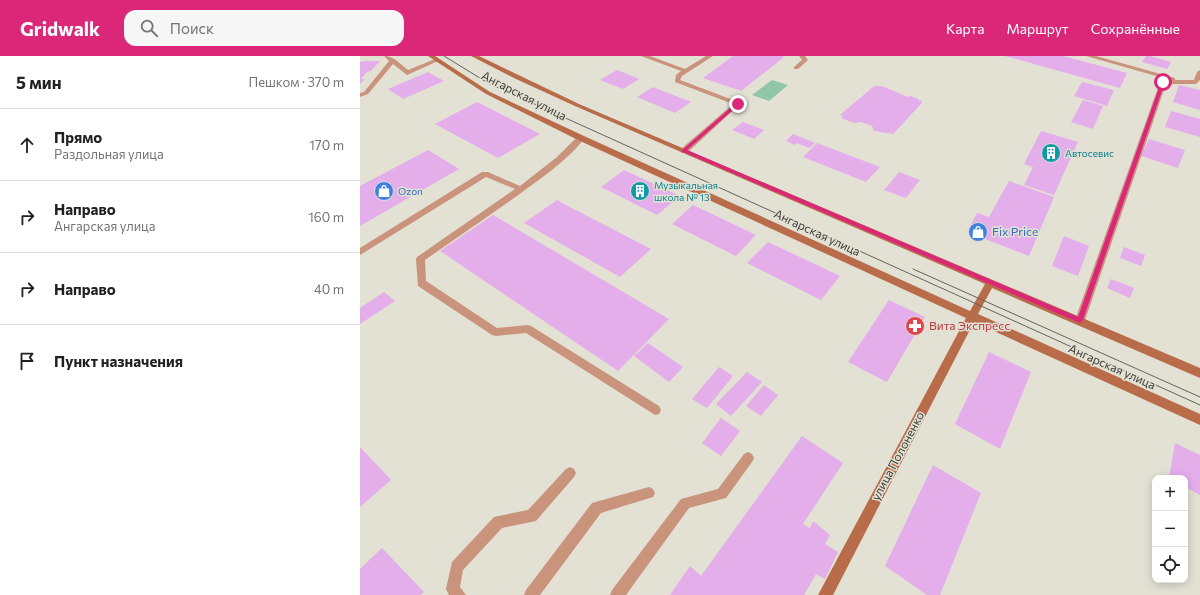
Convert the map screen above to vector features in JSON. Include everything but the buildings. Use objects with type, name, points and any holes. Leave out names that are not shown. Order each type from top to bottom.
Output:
[{"type":"main road","name":"Ангарская улица","points":[[474,56],[518,78],[684,151],[990,283],[1080,320],[1200,373]]},
{"type":"main road","name":"Ангарская улица","points":[[434,58],[488,93],[581,138],[1200,420]]},
{"type":"main road","name":"улица Полоненко","points":[[825,595],[990,283]]},
{"type":"street","points":[[387,56],[407,73],[434,58]]},
{"type":"street","points":[[644,56],[686,71]]},
{"type":"street","points":[[696,56],[708,58]]},
{"type":"street","points":[[796,68],[805,60],[802,56]]},
{"type":"street","points":[[1090,56],[1183,82]]},
{"type":"street","points":[[684,151],[738,104],[677,81],[679,75],[708,58]]},
{"type":"street","points":[[360,95],[366,92],[393,60]]},
{"type":"street","points":[[1080,320],[1163,82],[1198,83],[1200,72]]},
{"type":"street","points":[[581,138],[571,149],[521,189],[489,213],[420,259],[421,283],[496,332],[527,329],[655,410]]},
{"type":"street","points":[[360,252],[485,174],[521,189]]},
{"type":"street","points":[[617,595],[685,502],[722,494],[748,458]]},
{"type":"street","points":[[459,595],[453,589],[457,568],[499,522],[531,516],[570,473]]},
{"type":"street","points":[[531,595],[597,508],[649,493]]},
{"type":"green space","points":[[772,80],[788,85],[769,101],[752,95]]},
{"type":"tram line","points":[[444,56],[488,83],[1200,405]]},
{"type":"tram line","points":[[913,269],[1200,397]]},
{"type":"place","name":"Автосевис","points":[[1051,153]]},
{"type":"place","name":"Ozon","points":[[384,191]]},
{"type":"place","name":"Музыкальная школа № 13","points":[[640,191]]},
{"type":"place","name":"Fix Price","points":[[978,232]]},
{"type":"place","name":"Вита Экспресс","points":[[915,326]]},
{"type":"route","points":[[738,104],[684,151],[990,283],[1080,320],[1163,82]]}]
